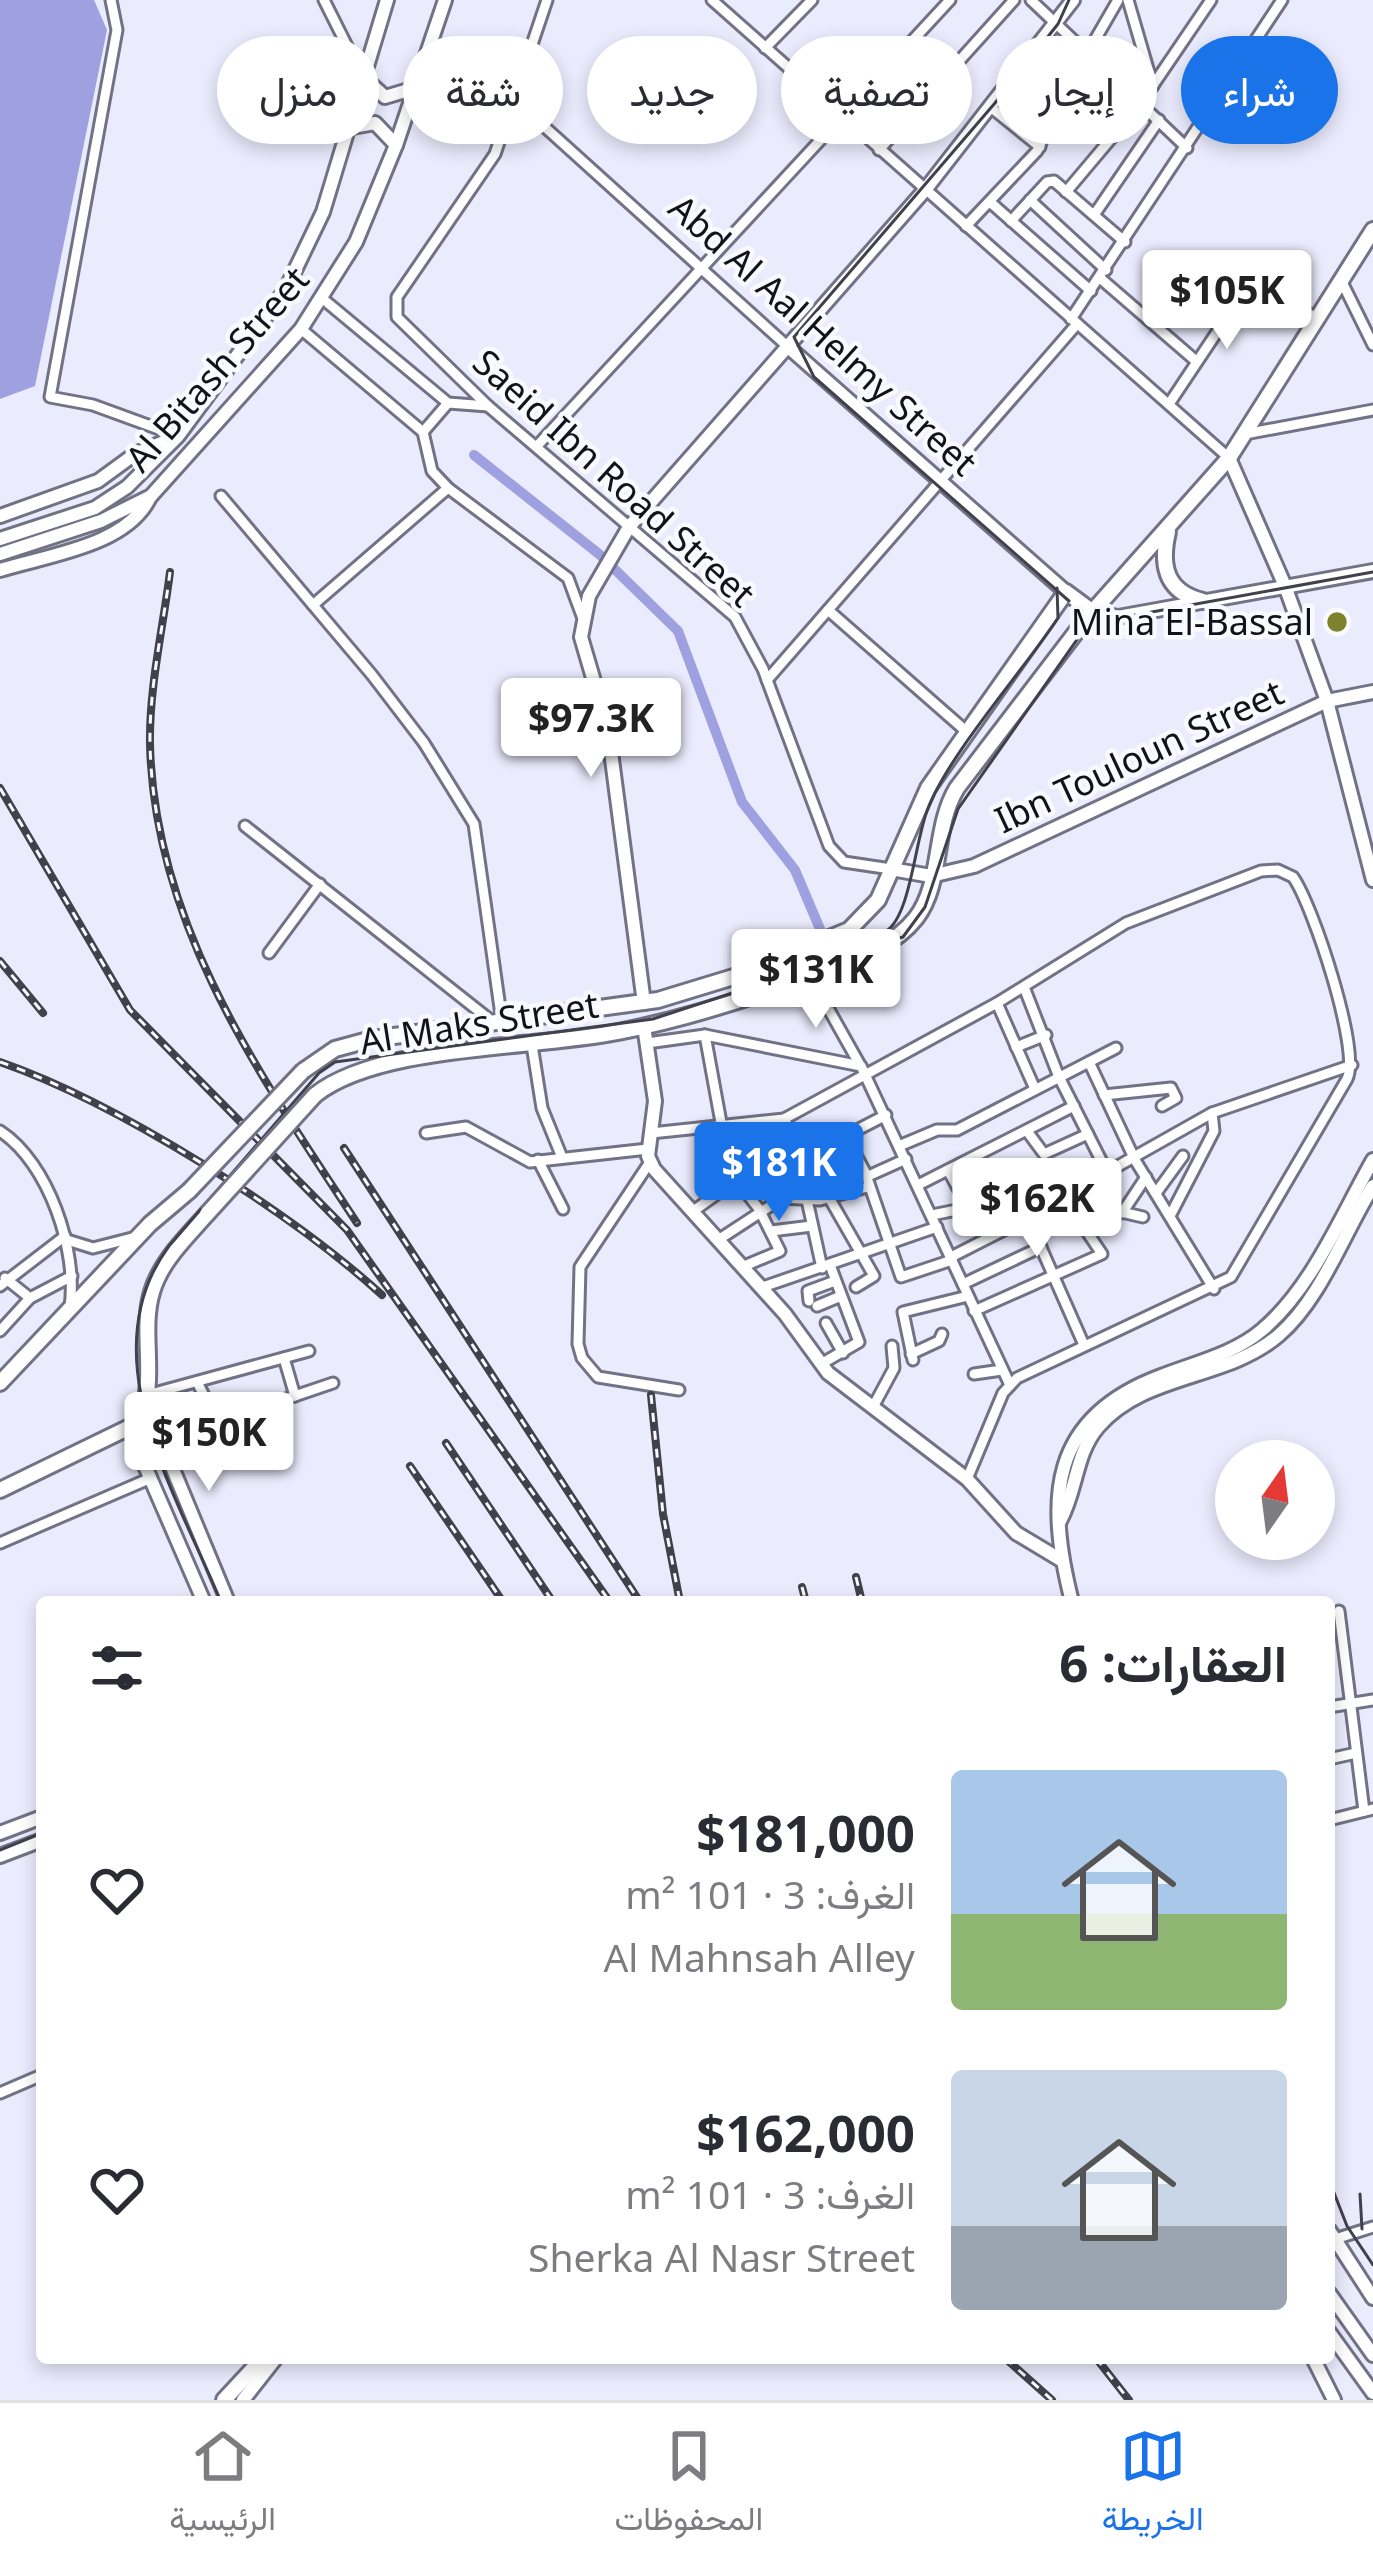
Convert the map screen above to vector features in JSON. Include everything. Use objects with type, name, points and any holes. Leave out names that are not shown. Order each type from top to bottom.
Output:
[{"type":"main road","name":"Al Maks Street","points":[[146,1400],[151,1295],[163,1266],[315,1095],[358,1069],[646,1034],[861,956],[914,920],[931,876],[946,809],[957,788],[1093,612],[1229,458],[1373,230]]},
{"type":"main road","points":[[1168,530],[1164,558],[1169,581],[1186,597],[1203,602]]},
{"type":"main road","name":"Al Maks Street","points":[[0,1383],[303,1071],[352,1044],[644,1003],[849,930],[878,899],[920,802],[1066,592]]},
{"type":"main road","name":"Abd Al Aal Helmy Street","points":[[1066,592],[1093,612]]},
{"type":"main road","points":[[0,1490],[129,1429],[146,1400]]},
{"type":"main road","points":[[224,2400],[257,2364]]},
{"type":"street","points":[[111,0],[117,30],[50,397],[93,405],[178,436]]},
{"type":"street","points":[[324,0],[342,36]]},
{"type":"street","name":"Al Bitash Street","points":[[375,36],[387,0]]},
{"type":"street","name":"Al Bitash Street","points":[[433,36],[445,0]]},
{"type":"street","points":[[536,36],[547,0]]},
{"type":"street","points":[[712,0],[781,63]]},
{"type":"street","points":[[765,48],[812,0]]},
{"type":"street","points":[[917,36],[950,0]]},
{"type":"street","points":[[879,150],[1014,0]]},
{"type":"street","points":[[1031,0],[1070,36]]},
{"type":"street","points":[[583,617],[601,571],[629,527],[925,190],[1076,0]]},
{"type":"street","points":[[1097,36],[1118,0]]},
{"type":"street","points":[[1128,0],[1139,36]]},
{"type":"street","points":[[1157,81],[1201,6],[1211,0]]},
{"type":"street","points":[[767,680],[1074,322],[1282,0]]},
{"type":"street","points":[[993,109],[1040,147]]},
{"type":"street","points":[[1094,215],[1159,120],[1187,148]]},
{"type":"street","name":"Al Bitash Street","points":[[0,554],[151,496],[323,299],[356,242],[403,125]]},
{"type":"street","points":[[379,127],[396,146]]},
{"type":"street","name":"Abd Al Aal Helmy Street","points":[[563,142],[1066,592]]},
{"type":"street","name":"Al Bitash Street","points":[[0,539],[98,514],[178,436],[286,289],[323,212],[342,144]]},
{"type":"street","name":"Saeid Ibn Road Street","points":[[499,144],[394,303],[397,316],[488,406],[735,617],[767,680],[830,846],[844,862],[891,869]]},
{"type":"street","points":[[537,446],[817,144]]},
{"type":"street","points":[[872,144],[1229,458],[1286,588],[1327,701],[1373,880]]},
{"type":"street","points":[[967,226],[1041,144]]},
{"type":"street","points":[[1066,192],[1107,144]]},
{"type":"street","points":[[1011,220],[1050,181],[1125,242]]},
{"type":"street","points":[[1030,200],[1196,362]]},
{"type":"street","points":[[990,202],[1091,291]]},
{"type":"street","points":[[1169,404],[1253,278],[1316,318]]},
{"type":"street","points":[[1341,279],[1373,345]]},
{"type":"street","points":[[323,299],[448,403],[488,406]]},
{"type":"street","points":[[301,329],[423,432],[432,471],[448,488],[568,578],[583,617],[584,651],[608,730],[644,1003]]},
{"type":"street","points":[[423,432],[448,403]]},
{"type":"street","points":[[1245,434],[1373,410]]},
{"type":"street","points":[[0,516],[98,481],[135,454],[178,436]]},
{"type":"street","points":[[313,604],[448,488]]},
{"type":"street","points":[[0,570],[119,532],[142,514],[151,496]]},
{"type":"street","points":[[221,496],[424,743],[475,824],[498,1022]]},
{"type":"street","points":[[1093,612],[1118,616],[1373,571]]},
{"type":"street","points":[[828,610],[967,732]]},
{"type":"street","name":"Ibn Touloun Street","points":[[931,876],[974,866],[1327,701],[1373,692]]},
{"type":"street","points":[[245,826],[498,1022]]},
{"type":"street","points":[[891,869],[931,876]]},
{"type":"street","points":[[652,1133],[784,1119],[862,1069],[997,1003],[1146,914],[1261,871],[1287,872],[1298,884],[1353,1064],[1246,1256],[1214,1289],[1084,1345],[1010,1385],[968,1479]]},
{"type":"street","points":[[269,953],[320,884]]},
{"type":"street","points":[[810,976],[886,1115],[1010,1385]]},
{"type":"street","points":[[1024,987],[1059,1077],[1108,1174]]},
{"type":"street","points":[[997,1003],[1035,1089]]},
{"type":"street","points":[[679,1390],[598,1377],[582,1358],[578,1344],[578,1273],[649,1156],[655,1101],[646,1034],[705,1035],[862,1069]]},
{"type":"street","points":[[705,1035],[726,1127],[722,1159],[759,1209],[778,1256],[742,1267]]},
{"type":"street","points":[[1016,1047],[1046,1035]]},
{"type":"street","points":[[532,1045],[542,1108],[561,1155]]},
{"type":"street","points":[[899,1146],[937,1130],[957,1130],[1116,1048]]},
{"type":"street","points":[[1089,1062],[1135,1160],[1214,1289]]},
{"type":"street","points":[[932,1215],[1004,1193],[1079,1186],[1135,1160],[1212,1113],[1353,1064]]},
{"type":"street","points":[[1105,1095],[1171,1088],[1177,1096],[1162,1106]]},
{"type":"street","points":[[918,1185],[1074,1106]]},
{"type":"street","points":[[1170,1216],[1214,1131],[1212,1113]]},
{"type":"street","points":[[805,1157],[886,1115]]},
{"type":"street","points":[[784,1119],[874,1279],[856,1288]]},
{"type":"street","points":[[426,1132],[466,1127],[521,1160],[561,1155],[649,1156]]},
{"type":"street","points":[[0,1131],[28,1158],[66,1239],[72,1276],[70,1307]]},
{"type":"street","points":[[1028,1131],[1044,1154],[1088,1134]]},
{"type":"street","points":[[846,1136],[904,1279],[1065,1199],[1079,1186]]},
{"type":"street","points":[[649,1156],[820,1365],[968,1479],[1016,1532],[1061,1560]]},
{"type":"street","points":[[1156,1193],[1183,1156]]},
{"type":"street","points":[[781,1198],[829,1199],[906,1159]]},
{"type":"street","points":[[538,1160],[562,1209]]},
{"type":"street","points":[[1070,1596],[1061,1560],[1056,1496],[1065,1458],[1090,1417],[1120,1394],[1230,1350],[1263,1330],[1306,1278],[1373,1160]]},
{"type":"street","points":[[948,1170],[968,1207]]},
{"type":"street","points":[[718,1240],[816,1176]]},
{"type":"street","points":[[1122,1213],[1146,1178]]},
{"type":"street","points":[[692,1212],[735,1180]]},
{"type":"street","points":[[1079,1186],[1122,1213],[1143,1216]]},
{"type":"street","points":[[1060,1521],[1082,1454],[1099,1425],[1127,1403],[1254,1353],[1280,1334],[1302,1308],[1373,1186]]},
{"type":"street","points":[[974,1311],[1104,1251],[1065,1199]]},
{"type":"street","points":[[807,1200],[826,1266],[859,1342],[820,1365]]},
{"type":"street","points":[[1028,1218],[1084,1345]]},
{"type":"street","points":[[30,1298],[2,1281],[66,1239],[107,1247],[150,1224]]},
{"type":"street","points":[[771,1231],[812,1226]]},
{"type":"street","points":[[760,1288],[938,1227]]},
{"type":"street","points":[[963,1284],[1041,1247]]},
{"type":"street","points":[[0,1330],[30,1298],[72,1276]]},
{"type":"street","points":[[835,1280],[808,1291],[813,1303],[841,1296]]},
{"type":"street","points":[[942,1334],[939,1341],[912,1357],[903,1312],[968,1296]]},
{"type":"street","points":[[826,1323],[843,1352]]},
{"type":"street","points":[[873,1407],[894,1368],[892,1346]]},
{"type":"street","points":[[225,1596],[146,1400],[309,1351]]},
{"type":"street","points":[[284,1358],[295,1396]]},
{"type":"street","points":[[974,1374],[1002,1370]]},
{"type":"street","points":[[197,1382],[228,1442]]},
{"type":"street","points":[[218,1422],[333,1383]]},
{"type":"street","points":[[129,1429],[202,1596]]},
{"type":"street","points":[[0,1543],[151,1478]]},
{"type":"street","points":[[1335,1818],[1369,1810],[1339,1611]]},
{"type":"street","points":[[1335,1706],[1373,1700]]},
{"type":"street","points":[[1335,1758],[1357,1753]]},
{"type":"street","points":[[0,1833],[36,1819]]},
{"type":"street","points":[[0,1856],[36,1842]]},
{"type":"street","points":[[0,2093],[36,2078]]},
{"type":"street","points":[[1335,2233],[1373,2227]]},
{"type":"street","points":[[1335,2239],[1373,2298]]},
{"type":"street","points":[[1335,2301],[1373,2355]]},
{"type":"street","points":[[1335,2340],[1373,2393]]},
{"type":"street","points":[[243,2400],[271,2364]]},
{"type":"street","points":[[1316,2364],[1334,2400]]},
{"type":"water","points":[[0,0],[94,0],[107,30],[35,386],[0,399]]},
{"type":"waterway","points":[[474,455],[599,554],[678,631],[742,802],[795,870],[845,988]]},
{"type":"tram line","points":[[1069,0],[1058,24],[995,103],[794,337],[814,377],[1069,601]]},
{"type":"tram line","points":[[218,1596],[148,1425],[138,1378],[137,1333],[146,1288],[169,1246],[319,1073],[335,1062],[653,1019],[903,937],[925,907],[958,809],[1083,631],[1102,621],[1373,572]]},
{"type":"tram line","points":[[886,931],[901,911],[937,789],[1058,618],[1057,588]]},
{"type":"tram line","points":[[0,1850],[36,1835]]},
{"type":"tram line","points":[[1360,2194],[1362,2229]]},
{"type":"tram line","points":[[1335,2195],[1347,2226],[1373,2265]]},
{"type":"railway","points":[[170,572],[150,744],[156,811],[171,875],[219,997],[250,1055],[357,1223]]},
{"type":"railway","points":[[0,788],[130,1010],[347,1230],[606,1596]]},
{"type":"railway","points":[[0,961],[43,1013]]},
{"type":"railway","points":[[0,1062],[96,1104],[200,1162],[300,1229],[382,1295]]},
{"type":"railway","points":[[344,1148],[636,1596]]},
{"type":"railway","points":[[651,1395],[663,1514],[679,1596]]},
{"type":"railway","points":[[446,1443],[549,1596]]},
{"type":"railway","points":[[410,1466],[499,1596]]},
{"type":"railway","points":[[856,1577],[861,1596]]},
{"type":"railway","points":[[802,1587],[804,1596]]},
{"type":"railway","points":[[1012,2364],[1052,2400]]},
{"type":"railway","points":[[1101,2364],[1129,2400]]},
{"type":"place","name":"Mina El-Bassal","points":[[1337,622]]}]
